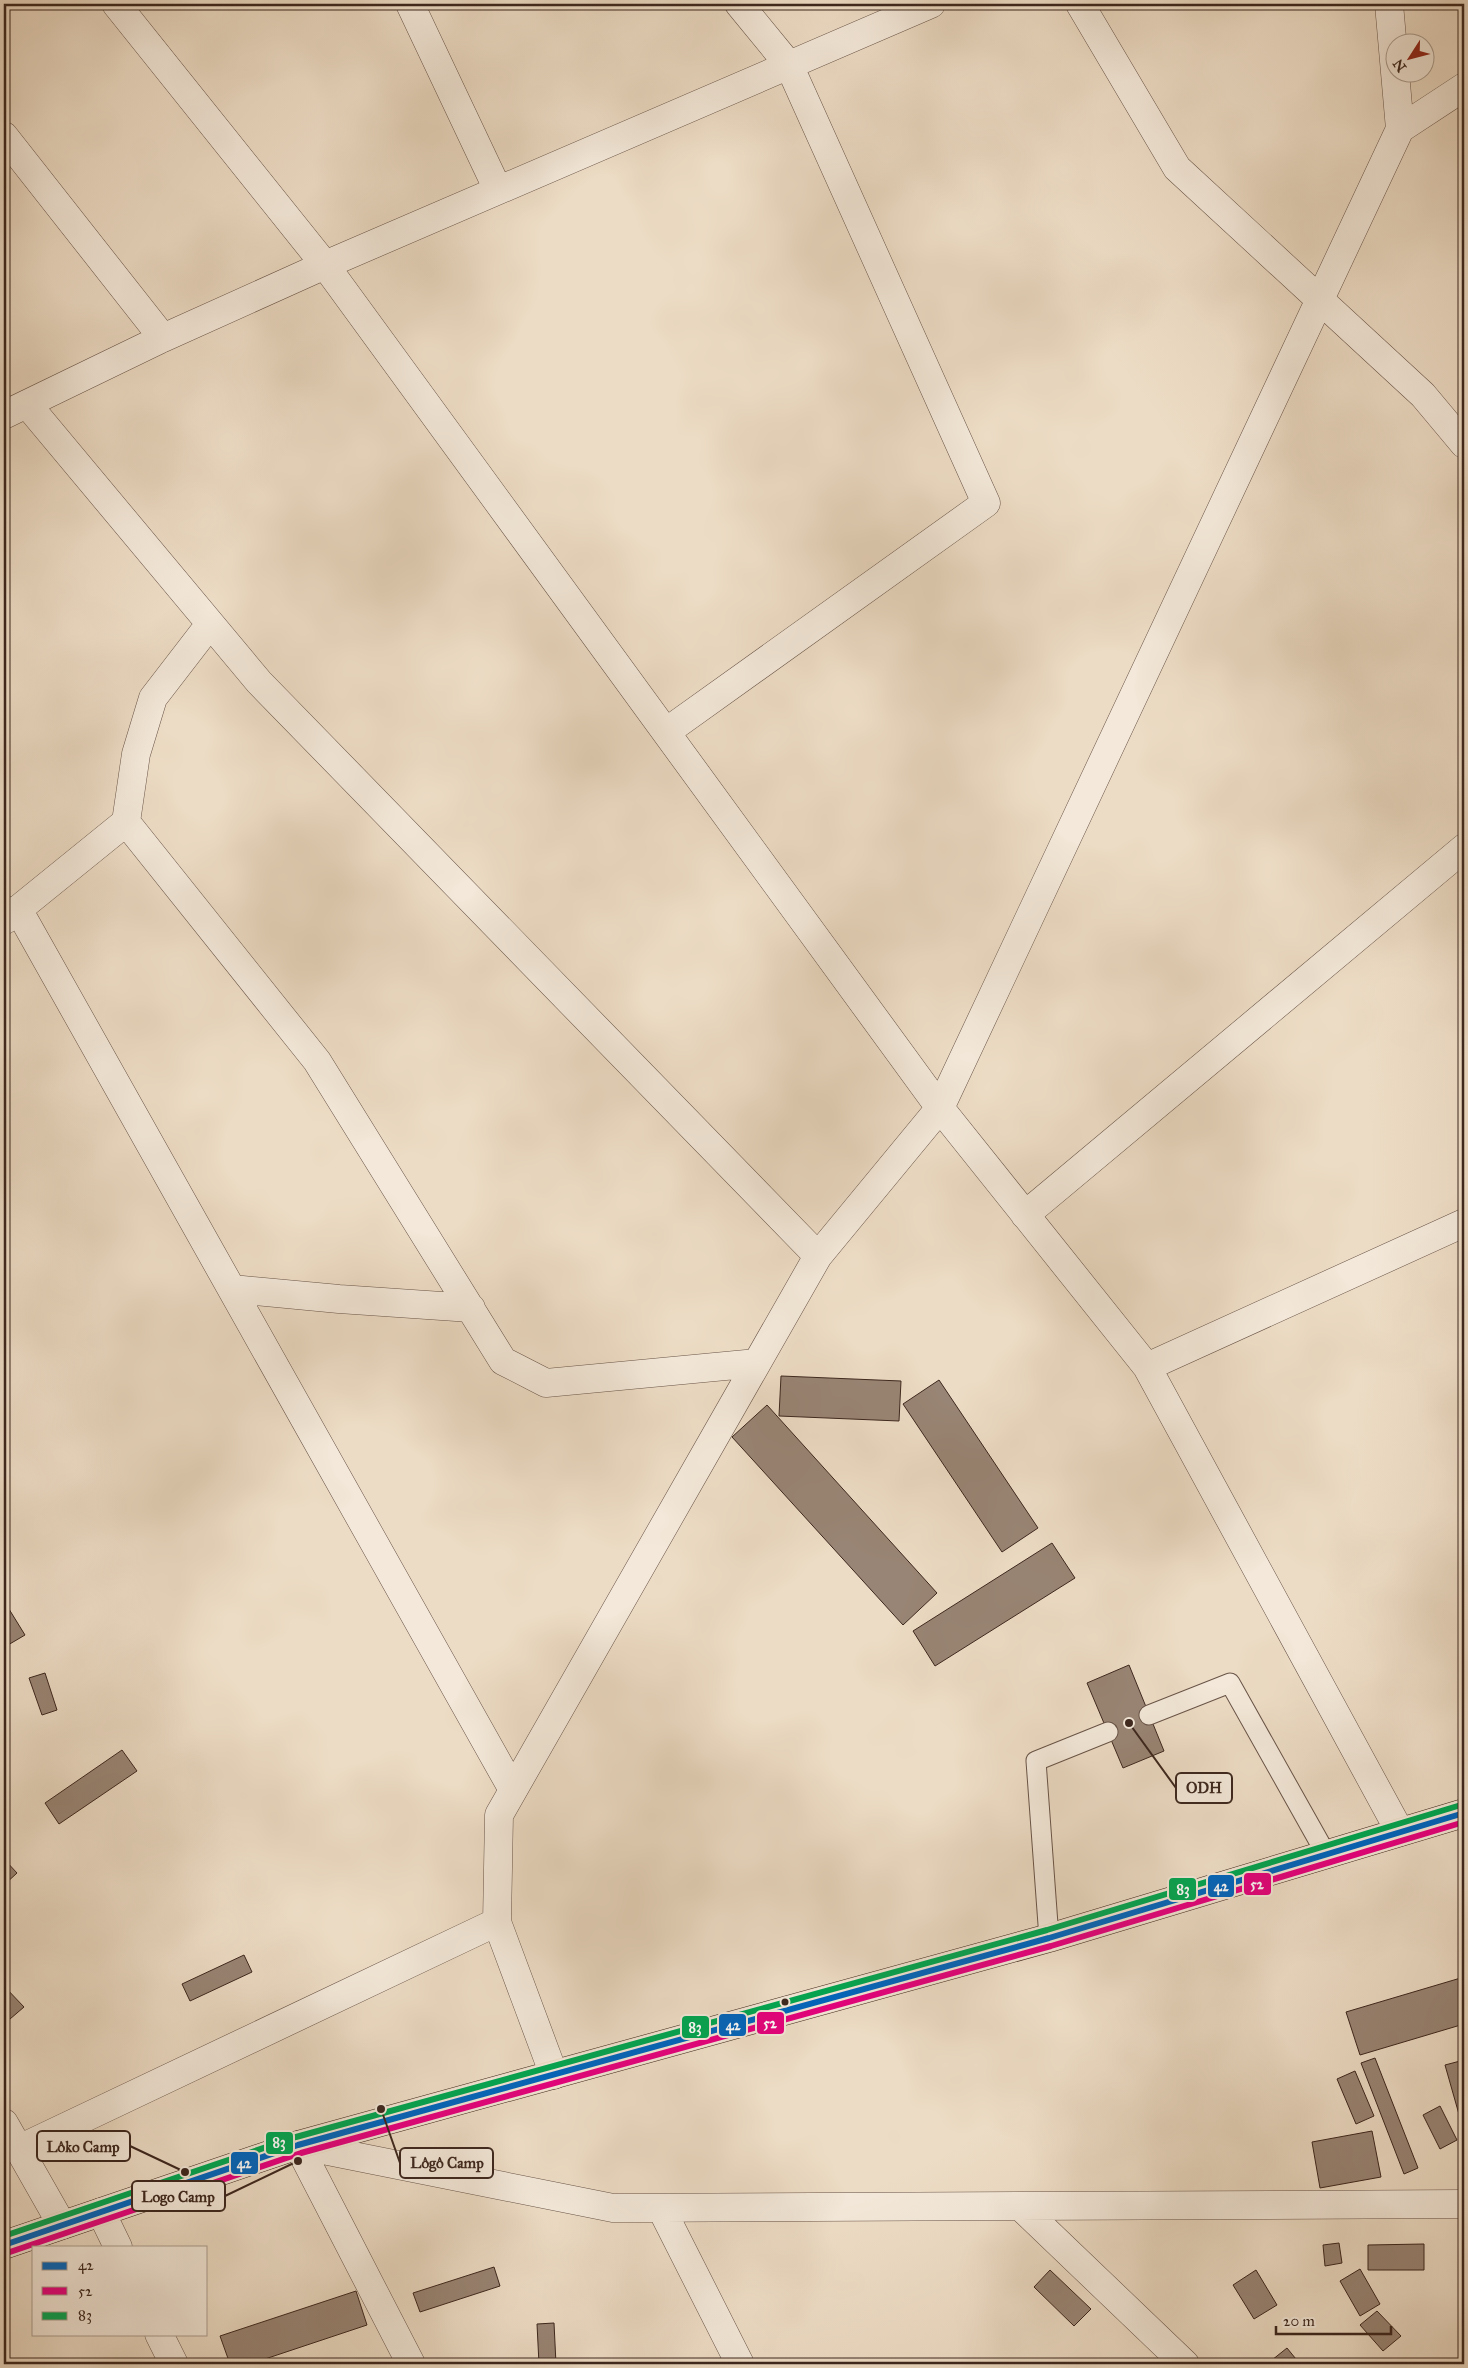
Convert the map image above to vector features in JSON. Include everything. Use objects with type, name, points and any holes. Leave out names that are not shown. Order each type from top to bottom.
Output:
[{"type":"highway","points":[[4,2245],[298,2145],[1049,1938],[1464,1813]]},
{"type":"street","points":[[116,4],[325,265],[940,1108],[1147,1367],[1400,1832]]},
{"type":"street","points":[[410,4],[498,190]]},
{"type":"street","points":[[666,732],[986,503],[789,65],[739,4]]},
{"type":"street","points":[[818,1256],[259,682],[210,624],[16,409],[163,338],[325,265],[931,4]]},
{"type":"street","points":[[1080,4],[1177,168],[1423,395],[1464,444]]},
{"type":"street","points":[[554,2075],[497,1922],[499,1815],[818,1256],[940,1108],[1400,129],[1390,4]]},
{"type":"street","points":[[1400,129],[1464,87]]},
{"type":"street","points":[[4,136],[163,338]]},
{"type":"street","points":[[210,624],[153,698],[136,754],[126,822],[11,915],[232,1289],[513,1790]]},
{"type":"street","points":[[126,822],[317,1061],[504,1361],[546,1383],[757,1363]]},
{"type":"street","points":[[1025,1215],[1464,848]]},
{"type":"street","points":[[1147,1367],[1464,1223]]},
{"type":"street","points":[[232,1289],[471,1308]]},
{"type":"street","points":[[19,2149],[497,1922]]},
{"type":"street","points":[[4,2123],[62,2225]]},
{"type":"street","points":[[298,2145],[613,2208],[1464,2204]]},
{"type":"street","points":[[298,2145],[410,2364]]},
{"type":"street","points":[[1021,2207],[1185,2364]]},
{"type":"street","points":[[660,2208],[740,2364]]},
{"type":"street","points":[[101,2212],[118,2246]]},
{"type":"street","points":[[160,2336],[174,2364]]},
{"type":"lane","points":[[1149,1715],[1230,1683],[1326,1854]]},
{"type":"lane","points":[[1049,1938],[1036,1761],[1108,1732]]},
{"type":"building","points":[[781,1376],[901,1381],[899,1421],[779,1416]]},
{"type":"building","points":[[939,1380],[1038,1528],[1002,1552],[903,1404]]},
{"type":"building","points":[[767,1405],[937,1593],[903,1625],[732,1437]]},
{"type":"building","points":[[1052,1543],[1075,1578],[935,1666],[913,1631]]},
{"type":"building","points":[[4,1601],[25,1635],[8,1645],[4,1638]]},
{"type":"building","points":[[1129,1665],[1164,1751],[1123,1768],[1087,1683]]},
{"type":"building","points":[[45,1673],[57,1710],[42,1715],[29,1678]]},
{"type":"building","points":[[122,1750],[137,1771],[59,1824],[45,1803]]},
{"type":"building","points":[[4,1859],[17,1873],[4,1885]]},
{"type":"building","points":[[244,1955],[252,1972],[190,2001],[182,1984]]},
{"type":"building","points":[[1464,1977],[1464,2024],[1360,2055],[1346,2012]]},
{"type":"building","points":[[4,1986],[24,2007],[10,2019],[4,2012]]},
{"type":"building","points":[[1375,2058],[1418,2168],[1404,2174],[1361,2063]]},
{"type":"building","points":[[1464,2060],[1464,2132],[1445,2065]]},
{"type":"building","points":[[1355,2071],[1374,2116],[1356,2124],[1337,2079]]},
{"type":"building","points":[[1440,2106],[1457,2140],[1440,2149],[1423,2115]]},
{"type":"building","points":[[1372,2131],[1381,2177],[1320,2188],[1312,2142]]},
{"type":"building","points":[[1339,2243],[1342,2263],[1325,2266],[1323,2245]]},
{"type":"building","points":[[1424,2244],[1424,2270],[1368,2270],[1368,2245]]},
{"type":"building","points":[[494,2267],[500,2286],[420,2312],[413,2293]]},
{"type":"building","points":[[1360,2269],[1380,2304],[1360,2316],[1340,2281]]},
{"type":"building","points":[[1050,2270],[1091,2309],[1074,2326],[1034,2287]]},
{"type":"building","points":[[1256,2270],[1277,2305],[1254,2319],[1233,2285]]},
{"type":"building","points":[[356,2291],[367,2325],[250,2364],[230,2364],[220,2336]]},
{"type":"building","points":[[1377,2311],[1401,2336],[1383,2351],[1360,2325]]},
{"type":"building","points":[[554,2323],[556,2364],[539,2364],[537,2324]]},
{"type":"building","points":[[1287,2348],[1300,2364],[1267,2364]]},
{"type":"transit line","name":"83","points":[[4,2236],[296,2137],[1047,1930],[1461,1805]]},
{"type":"transit line","name":"42","points":[[4,2245],[298,2145],[1049,1938],[1464,1813]]},
{"type":"transit line","name":"52","points":[[7,2253],[301,2153],[1051,1946],[1464,1822]]},
{"type":"place","name":"ODH","points":[[1129,1723]]},
{"type":"place","name":"Lôgô Camp","points":[[381,2109]]},
{"type":"place","name":"Logo Camp","points":[[298,2161]]},
{"type":"place","name":"Lôko Camp","points":[[185,2172]]}]
